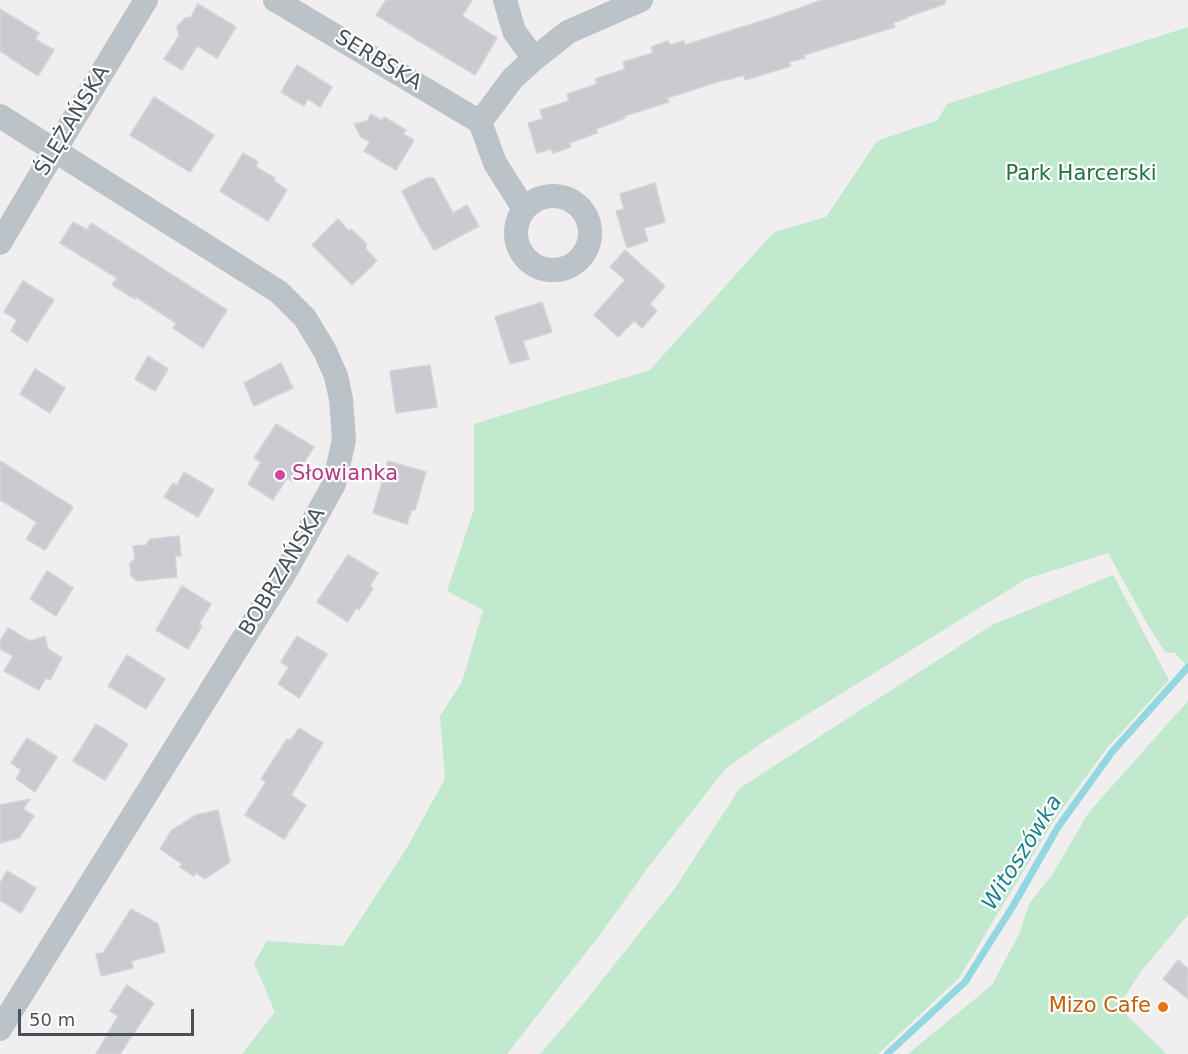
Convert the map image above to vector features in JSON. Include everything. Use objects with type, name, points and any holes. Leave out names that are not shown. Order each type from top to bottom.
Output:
[{"type":"street","name":"ŚLĘŻAŃSKA","points":[[0,243],[146,0]]},
{"type":"street","name":"SERBSKA","points":[[275,0],[480,122]]},
{"type":"street","points":[[505,0],[514,31],[534,59]]},
{"type":"street","points":[[524,209],[495,163],[480,122],[513,78],[568,32],[640,0]]},
{"type":"street","name":"BOBRZAŃSKA","points":[[0,116],[279,292],[305,318],[325,351],[336,376],[341,399],[344,440],[334,484],[286,569],[0,1029]]},
{"type":"green space","name":"Park Harcerski","points":[[1188,27],[1188,667],[1175,653],[1165,652],[1108,553],[1026,579],[766,740],[726,768],[507,1054],[242,1054],[275,1012],[254,963],[267,941],[343,946],[405,851],[445,779],[440,716],[462,682],[483,610],[447,591],[474,509],[474,424],[650,370],[775,232],[826,217],[877,141],[938,120],[947,104]]},
{"type":"green space","points":[[1113,575],[1169,680],[1107,748],[1054,820],[959,978],[878,1054],[540,1054],[584,1003],[675,888],[740,788],[992,625]]},
{"type":"green space","points":[[1188,701],[1188,915],[1142,970],[1118,1007],[1167,1054],[908,1054],[992,985],[1020,932],[1029,904],[1052,875],[1089,812]]},
{"type":"building","points":[[386,0],[472,0],[462,16],[497,38],[475,75],[376,15]]},
{"type":"building","points":[[822,0],[945,0],[945,4],[906,17],[893,23],[895,27],[804,55],[805,58],[789,62],[791,66],[745,80],[744,75],[727,79],[667,98],[669,102],[624,116],[625,118],[596,129],[597,133],[569,143],[571,147],[553,153],[551,149],[537,153],[528,123],[543,119],[540,110],[569,101],[567,94],[597,84],[595,79],[625,69],[623,62],[653,53],[651,47],[668,41],[670,45],[684,41],[685,45]]},
{"type":"building","points":[[198,4],[236,27],[217,58],[197,46],[182,70],[164,59],[179,36],[177,27],[185,18],[191,17]]},
{"type":"building","points":[[0,9],[39,33],[35,39],[54,50],[38,76],[0,51]]},
{"type":"building","points":[[297,65],[332,87],[320,107],[308,99],[304,106],[281,92]]},
{"type":"building","points":[[154,97],[214,135],[190,172],[130,135]]},
{"type":"building","points":[[371,114],[382,121],[384,117],[406,130],[403,134],[414,140],[396,170],[364,151],[370,142],[361,137],[354,124],[367,121]]},
{"type":"building","points":[[243,153],[258,162],[256,167],[275,178],[274,181],[287,190],[268,221],[220,191]]},
{"type":"building","points":[[427,178],[434,178],[453,213],[467,205],[479,226],[434,250],[402,191]]},
{"type":"building","points":[[655,183],[665,222],[644,228],[648,241],[627,248],[616,211],[624,209],[620,194]]},
{"type":"building","points":[[338,219],[349,231],[351,229],[366,243],[366,249],[377,261],[352,285],[312,245]]},
{"type":"building","points":[[73,222],[87,230],[91,223],[227,310],[203,348],[173,328],[176,323],[136,297],[135,299],[112,285],[117,278],[60,243]]},
{"type":"building","points":[[625,250],[665,286],[650,304],[657,311],[642,328],[634,321],[618,337],[594,315],[625,280],[610,267]]},
{"type":"building","points":[[23,281],[54,300],[27,342],[11,331],[17,320],[4,312]]},
{"type":"building","points":[[542,302],[552,332],[523,341],[529,359],[510,364],[495,317]]},
{"type":"building","points":[[148,356],[168,369],[155,391],[135,379]]},
{"type":"building","points":[[281,363],[293,388],[254,406],[244,383]]},
{"type":"building","points":[[430,365],[437,407],[396,413],[390,371]]},
{"type":"building","points":[[35,369],[65,388],[50,413],[20,394]]},
{"type":"building","points":[[276,424],[314,447],[292,481],[287,478],[273,500],[248,484],[261,462],[254,458]]},
{"type":"building","points":[[0,461],[73,507],[45,550],[26,539],[37,522],[0,500]]},
{"type":"building","points":[[388,461],[426,472],[415,510],[412,509],[407,524],[373,513]]},
{"type":"building","points":[[184,472],[214,490],[198,517],[164,497],[173,483],[177,485]]},
{"type":"building","points":[[179,536],[181,556],[175,556],[177,577],[137,581],[131,576],[130,563],[135,559],[133,546],[146,545],[150,539]]},
{"type":"building","points":[[348,555],[378,573],[370,586],[373,589],[359,610],[356,608],[348,622],[317,602]]},
{"type":"building","points":[[47,571],[73,588],[56,616],[30,599]]},
{"type":"building","points":[[182,586],[211,604],[199,624],[202,626],[188,649],[156,630]]},
{"type":"building","points":[[8,628],[30,641],[45,636],[48,649],[62,658],[50,680],[46,678],[39,690],[4,671],[13,656],[0,649],[0,641]]},
{"type":"building","points":[[297,636],[327,654],[299,698],[278,684],[289,667],[281,662]]},
{"type":"building","points":[[127,655],[165,679],[146,709],[108,686]]},
{"type":"building","points":[[96,724],[128,744],[105,780],[73,761]]},
{"type":"building","points":[[299,728],[323,743],[291,795],[306,805],[284,839],[245,815],[266,782],[261,779],[287,739],[291,740]]},
{"type":"building","points":[[27,738],[57,757],[35,792],[16,779],[21,770],[11,763]]},
{"type":"building","points":[[30,799],[23,809],[34,816],[19,838],[0,843],[0,805]]},
{"type":"building","points":[[218,810],[230,862],[205,879],[196,873],[194,876],[180,867],[182,864],[160,849],[171,831],[196,815]]},
{"type":"building","points":[[7,871],[36,888],[21,913],[0,900],[0,883]]},
{"type":"building","points":[[131,909],[158,924],[165,952],[132,961],[133,968],[101,976],[96,954],[103,953]]},
{"type":"building","points":[[1178,960],[1188,969],[1188,999],[1163,979]]},
{"type":"building","points":[[127,985],[154,1003],[120,1054],[96,1054],[118,1016],[110,1011]]},
{"type":"waterway","name":"Witoszówka","points":[[887,1054],[965,982],[1013,906],[1058,827],[1112,752],[1188,667]]},
{"type":"place","name":"Słowianka","points":[[280,475]]},
{"type":"place","name":"Mizo Cafe","points":[[1163,1007]]}]
